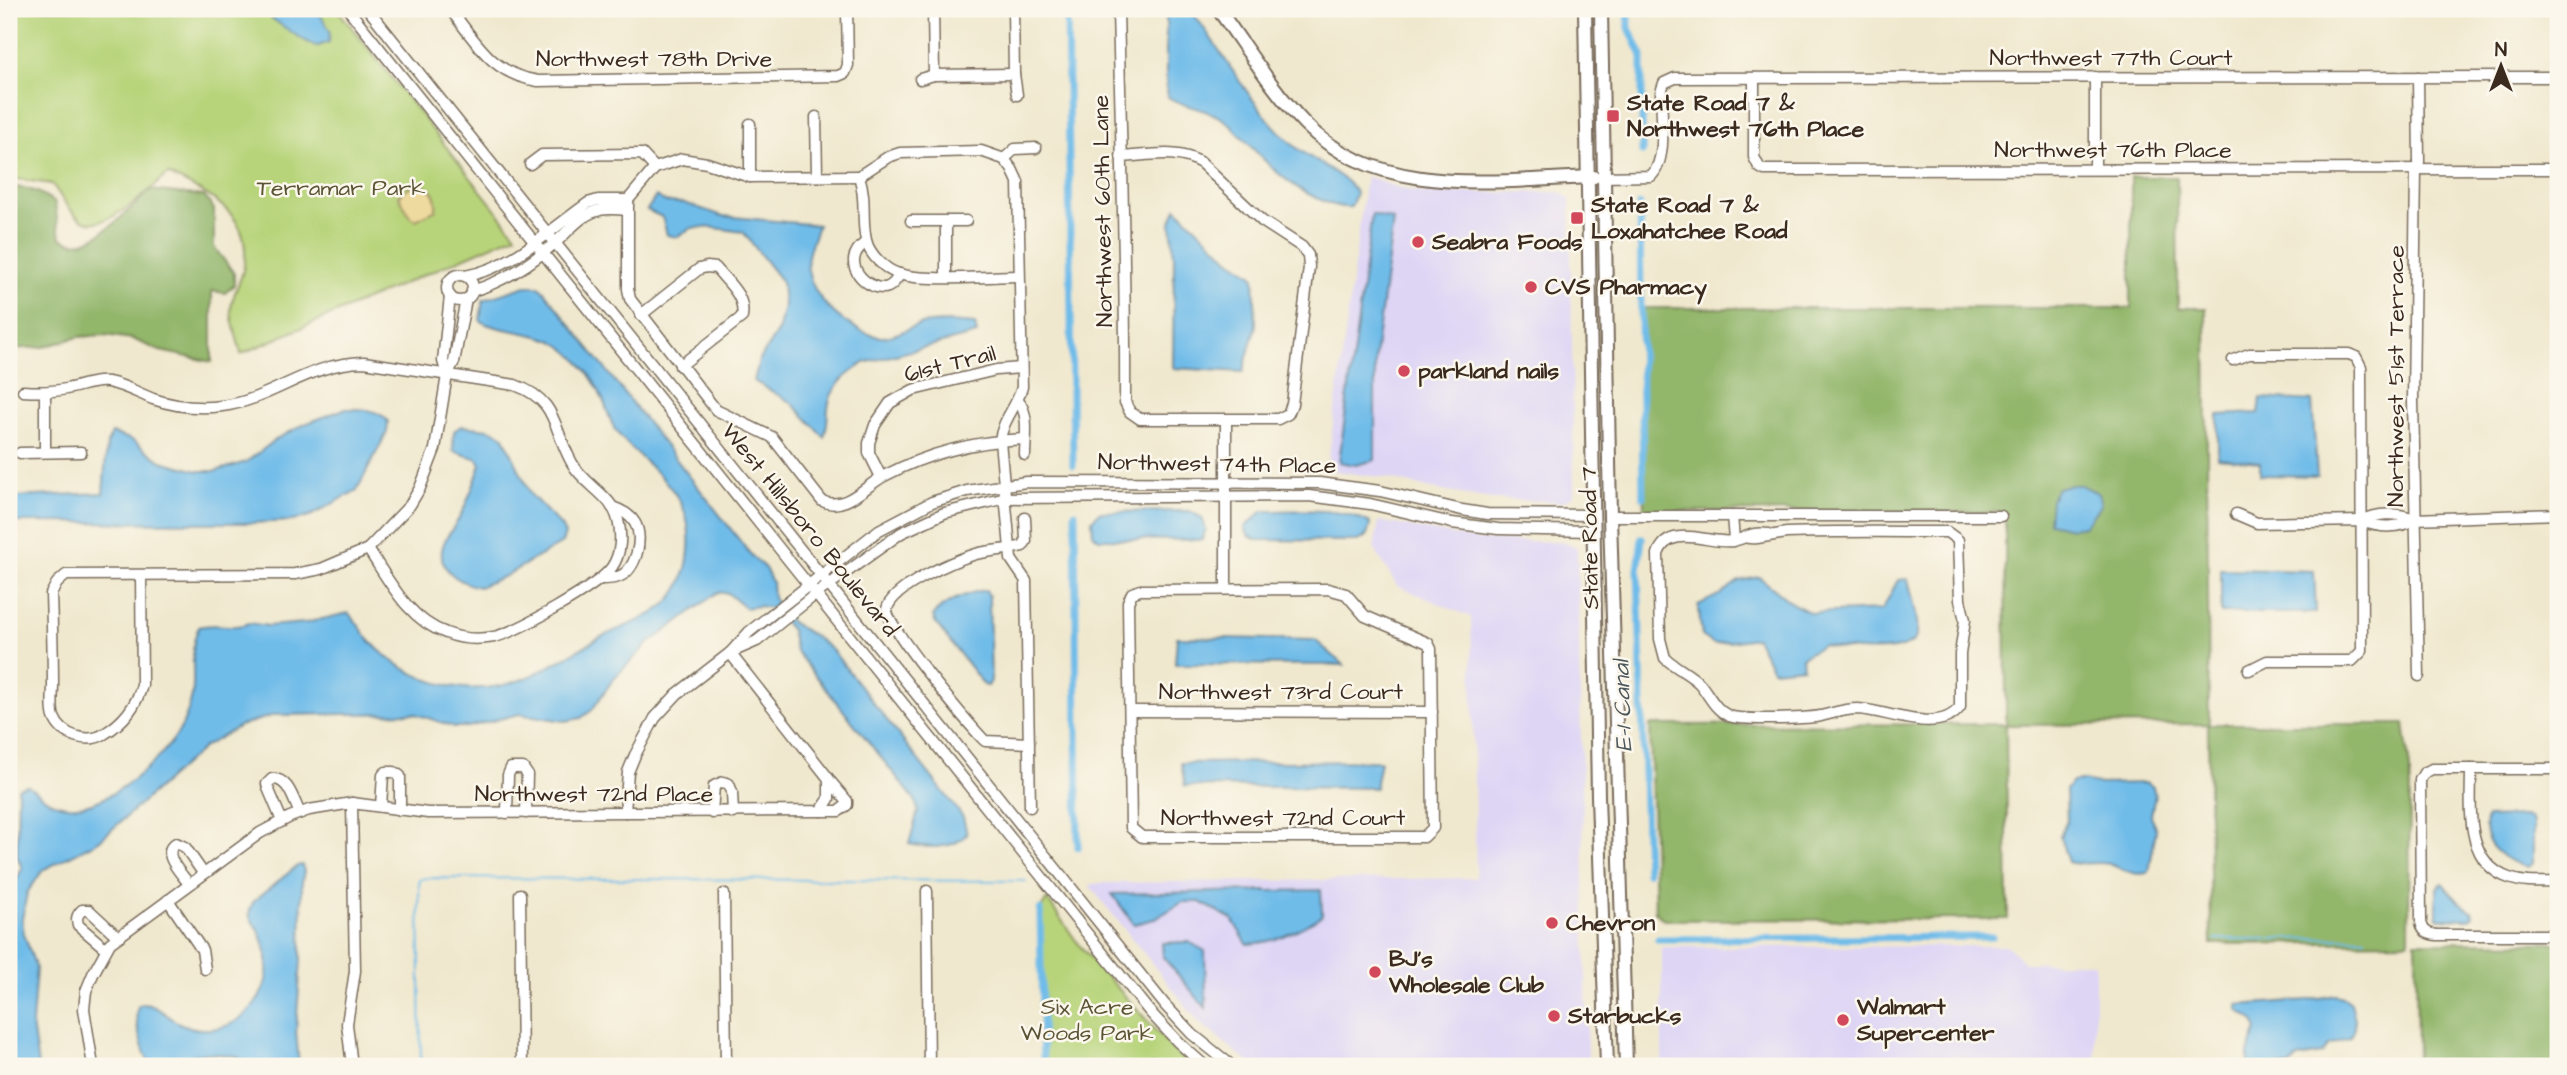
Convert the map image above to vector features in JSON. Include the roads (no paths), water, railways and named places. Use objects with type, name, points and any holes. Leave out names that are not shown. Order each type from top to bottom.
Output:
[{"type":"main road","points":[[1218,9],[1283,99],[1305,124],[1344,153],[1372,166],[1398,175],[1427,180],[1604,177]]},
{"type":"main road","name":"State Road 7","points":[[1601,13],[1611,559],[1626,1066]]},
{"type":"main road","name":"State Road 7","points":[[1585,14],[1598,796],[1606,1066]]},
{"type":"main road","points":[[1592,474],[1601,504],[1610,516]]},
{"type":"main road","points":[[1593,515],[1603,527],[1611,559]]},
{"type":"main road","points":[[1598,796],[1610,809],[1618,837]]},
{"type":"street","name":"West Hillsboro Boulevard","points":[[348,9],[1149,1011],[1205,1066]]},
{"type":"street","name":"West Hillsboro Boulevard","points":[[368,9],[1165,1005],[1192,1034],[1232,1066]]},
{"type":"street","name":"Northwest 78th Drive","points":[[450,9],[494,63],[520,78],[538,81],[838,76],[845,73],[848,65],[846,9]]},
{"type":"street","points":[[933,9],[934,75]]},
{"type":"street","points":[[1013,9],[1017,95]]},
{"type":"street","name":"Northwest 60th Lane","points":[[1118,9],[1126,266],[1125,402],[1130,412],[1140,419],[1226,420]]},
{"type":"street","points":[[920,79],[934,75],[1014,74]]},
{"type":"street","points":[[2095,77],[2095,169]]},
{"type":"street","name":"Northwest 51st Terrace","points":[[2418,77],[2419,162],[2416,169],[2413,401],[2418,676]]},
{"type":"street","name":"Northwest 77th Court","points":[[1604,177],[1651,176],[1658,170],[1661,158],[1661,92],[1664,83],[1675,78],[2558,77]]},
{"type":"street","name":"Northwest 76th Place","points":[[1754,78],[1754,157],[1759,167],[1764,170],[2558,169]]},
{"type":"street","points":[[816,117],[817,176]]},
{"type":"street","points":[[750,124],[750,177]]},
{"type":"street","points":[[1004,159],[1015,149],[1036,148]]},
{"type":"street","points":[[1025,439],[1000,441],[924,457],[881,477],[842,503],[831,505],[822,501],[772,437],[716,410],[630,299],[627,205],[655,168],[682,159],[694,160],[750,177],[859,176],[888,157],[900,153],[981,151],[1004,159],[1012,169],[1018,181],[1022,387],[1018,401],[1002,428],[1000,441],[1011,559],[1027,581],[1030,807]]},
{"type":"street","points":[[530,164],[542,155],[642,154],[655,168]]},
{"type":"street","points":[[1121,157],[1180,154],[1191,156],[1262,221],[1302,247],[1308,255],[1309,267],[1292,404],[1288,414],[1278,419],[1226,420],[1226,589]]},
{"type":"street","points":[[859,176],[863,190],[866,242],[876,257],[900,274],[946,277],[1019,276]]},
{"type":"street","points":[[447,375],[443,360],[450,296],[447,289],[449,280],[456,275],[465,276],[496,268],[588,203],[598,200],[627,205]]},
{"type":"street","points":[[450,296],[458,300],[501,281],[555,243],[580,219],[601,209],[627,205]]},
{"type":"street","points":[[911,221],[966,221]]},
{"type":"street","points":[[946,221],[946,277]]},
{"type":"street","points":[[866,242],[855,251],[853,257],[855,270],[863,278],[882,288],[889,287],[900,274]]},
{"type":"street","points":[[641,315],[699,269],[707,267],[716,268],[741,299],[744,307],[741,317],[680,366]]},
{"type":"street","points":[[141,575],[142,685],[138,699],[129,714],[102,736],[78,738],[67,733],[54,717],[51,594],[57,583],[66,575],[295,574],[321,569],[368,549],[397,521],[420,488],[435,449],[447,375],[454,362],[469,295],[471,280],[465,276]]},
{"type":"street","points":[[447,328],[460,330]]},
{"type":"street","points":[[2233,360],[2249,354],[2349,354],[2356,357],[2361,367],[2364,644],[2359,656],[2346,661],[2267,661],[2249,670]]},
{"type":"street","points":[[23,391],[45,392],[93,382],[106,382],[174,405],[222,406],[241,401],[309,372],[343,362],[364,362],[515,385],[542,399],[551,411],[571,462],[612,507],[618,518],[620,545],[617,559],[601,579],[512,632],[480,639],[446,633],[414,614],[368,549]]},
{"type":"street","name":"61st Trail","points":[[881,477],[869,453],[869,443],[875,425],[890,402],[913,390],[996,370],[1021,368]]},
{"type":"street","points":[[45,392],[45,452]]},
{"type":"street","points":[[1018,401],[1024,407],[1025,455]]},
{"type":"street","points":[[20,453],[81,452]]},
{"type":"street","name":"Northwest 74th Place","points":[[789,608],[820,575],[879,530],[910,512],[967,491],[1005,484],[1295,482],[1343,485],[1487,514],[1593,515]]},
{"type":"street","name":"Northwest 74th Place","points":[[789,608],[816,594],[883,544],[921,522],[968,505],[1006,498],[1309,496],[1345,500],[1452,523],[1498,529],[1593,531]]},
{"type":"street","points":[[601,579],[617,578],[631,567],[637,551],[637,528],[630,517],[612,507]]},
{"type":"street","points":[[2236,514],[2257,523],[2362,521],[2372,515],[2405,515],[2414,519],[2558,514]]},
{"type":"street","points":[[1610,516],[2001,516]]},
{"type":"street","points":[[1738,516],[1741,538]]},
{"type":"street","points":[[1026,518],[1026,541],[1023,547],[974,555],[952,563],[907,587],[887,607],[887,615],[913,655],[985,741],[1029,743]]},
{"type":"street","points":[[1756,532],[1947,532],[1953,535],[1958,540],[1960,600],[1965,620],[1960,654],[1960,707],[1946,720],[1899,718],[1861,709],[1802,718],[1737,717],[1723,712],[1691,676],[1665,658],[1660,639],[1658,554],[1665,543],[1683,537],[1741,538],[1756,532]]},
{"type":"street","points":[[1130,711],[1128,602],[1132,593],[1140,590],[1226,589],[1338,591],[1346,594],[1365,616],[1428,643],[1431,649],[1432,712]]},
{"type":"street","points":[[625,812],[628,772],[655,718],[677,694],[730,653],[749,632],[775,619],[789,608]]},
{"type":"street","points":[[730,653],[757,641],[775,619]]},
{"type":"street","points":[[749,632],[757,641]]},
{"type":"street","points":[[730,653],[847,801],[847,805],[839,811],[821,811]]},
{"type":"street","name":"Northwest 73rd Court","points":[[1130,711],[1432,712]]},
{"type":"street","name":"Northwest 72nd Court","points":[[1130,711],[1131,828],[1142,837],[1424,837],[1433,828],[1432,712]]},
{"type":"street","points":[[507,813],[508,775],[511,768],[517,766],[523,768],[527,774],[526,813]]},
{"type":"street","points":[[2558,769],[2432,769],[2424,773],[2420,780],[2421,922],[2424,930],[2430,934],[2558,935]]},
{"type":"street","points":[[2472,769],[2472,833],[2485,861],[2511,879],[2558,882]]},
{"type":"street","points":[[381,806],[383,775],[386,772],[394,772],[400,776],[401,782],[400,810]]},
{"type":"street","points":[[282,821],[267,784],[272,779],[286,783],[300,813]]},
{"type":"street","points":[[821,811],[829,799],[829,779]]},
{"type":"street","points":[[712,813],[714,786],[723,782],[729,784],[732,792],[733,813]]},
{"type":"street","points":[[352,803],[355,971],[347,1024],[352,1066]]},
{"type":"street","name":"Northwest 72nd Place","points":[[93,1066],[84,1009],[86,990],[106,949],[117,936],[203,873],[282,821],[300,813],[330,805],[352,803],[428,813],[821,811]]},
{"type":"street","points":[[189,884],[170,858],[169,850],[172,845],[176,843],[185,847],[203,873]]},
{"type":"street","points":[[927,891],[929,1066]]},
{"type":"street","points":[[520,894],[522,1066]]},
{"type":"street","points":[[724,894],[726,1066]]},
{"type":"street","points":[[168,900],[202,950],[205,970]]},
{"type":"street","points":[[106,949],[78,925],[78,914],[82,910],[89,910],[117,936]]},
{"type":"water","points":[[260,9],[317,9],[330,31],[329,42],[318,46],[307,42]]},
{"type":"water","points":[[1166,9],[1190,9],[1251,97],[1277,129],[1299,150],[1352,187],[1356,193],[1351,207],[1331,204],[1298,188],[1271,167],[1223,119],[1168,97]]},
{"type":"water","points":[[656,196],[666,202],[684,203],[723,216],[818,225],[808,256],[812,284],[819,297],[841,319],[868,334],[886,337],[922,324],[948,322],[975,324],[977,334],[864,363],[858,367],[840,382],[829,400],[824,437],[792,403],[754,381],[759,361],[779,329],[784,306],[782,282],[743,232],[708,227],[692,228],[677,237],[667,235],[662,217],[647,210]]},
{"type":"water","points":[[1176,208],[1229,259],[1254,276],[1256,325],[1243,372],[1173,368],[1174,257],[1171,222]]},
{"type":"water","points":[[1372,214],[1393,220],[1375,357],[1375,460],[1356,465],[1339,462]]},
{"type":"water","points":[[526,286],[539,286],[544,291],[752,556],[765,568],[772,582],[773,598],[791,622],[832,650],[963,817],[967,834],[948,845],[932,847],[909,844],[918,811],[915,800],[795,650],[791,630],[772,608],[745,608],[729,594],[718,592],[648,644],[614,678],[592,710],[581,718],[565,721],[519,714],[468,727],[455,727],[413,713],[274,715],[240,726],[204,747],[99,841],[43,870],[27,893],[22,919],[24,934],[36,968],[32,1024],[38,1066],[9,1066],[9,928],[14,916],[10,894],[22,868],[17,856],[18,788],[27,785],[60,805],[83,805],[116,791],[148,767],[174,739],[182,726],[192,696],[193,652],[199,627],[238,626],[249,623],[268,626],[305,623],[348,613],[380,651],[414,674],[451,686],[484,688],[502,686],[553,665],[601,637],[652,614],[674,594],[685,573],[689,536],[685,513],[673,490],[617,432],[594,382],[570,353],[547,339],[493,326],[480,320],[483,300]]},
{"type":"water","points":[[2261,398],[2312,401],[2317,476],[2260,475],[2260,462],[2218,458],[2218,415],[2259,413]]},
{"type":"water","points":[[344,409],[368,410],[379,414],[388,421],[387,432],[357,490],[312,515],[293,521],[250,523],[16,522],[14,497],[103,493],[107,444],[112,433],[132,440],[161,461],[198,471],[216,471],[246,462],[278,438]]},
{"type":"water","points":[[461,426],[490,430],[504,437],[531,495],[561,526],[565,534],[562,543],[505,576],[479,587],[456,578],[442,560],[444,543],[461,515],[481,464],[478,459],[453,451],[454,431]]},
{"type":"water","points":[[2081,485],[2098,493],[2101,505],[2084,526],[2071,528],[2049,523],[2051,499],[2057,488]]},
{"type":"water","points":[[1304,510],[1345,514],[1370,523],[1370,527],[1365,537],[1357,541],[1256,540],[1248,535],[1245,527],[1263,511]]},
{"type":"water","points":[[1190,511],[1202,518],[1206,529],[1202,540],[1099,539],[1093,534],[1092,520],[1099,512]]},
{"type":"water","points":[[2221,569],[2314,571],[2316,613],[2221,613]]},
{"type":"water","points":[[1759,577],[1793,604],[1811,613],[1882,610],[1898,580],[1908,579],[1916,617],[1916,637],[1910,643],[1887,650],[1844,649],[1823,645],[1802,657],[1803,667],[1773,670],[1756,638],[1714,644],[1702,636],[1698,605],[1739,581]]},
{"type":"water","points":[[986,590],[989,596],[991,681],[988,686],[984,685],[933,616],[943,606],[957,599]]},
{"type":"water","points":[[1177,637],[1315,640],[1344,665],[1175,664]]},
{"type":"water","points":[[1380,761],[1375,788],[1185,786],[1181,763]]},
{"type":"water","points":[[2072,782],[2098,784],[2146,783],[2153,787],[2155,795],[2151,815],[2156,830],[2149,872],[2134,873],[2104,863],[2068,862],[2060,836],[2067,821],[2066,790]]},
{"type":"water","points":[[2526,816],[2532,819],[2533,825],[2533,863],[2529,867],[2511,861],[2496,851],[2490,844],[2485,827],[2487,817]]},
{"type":"water","points":[[302,865],[301,961],[296,1030],[299,1066],[253,1066],[235,1056],[208,1053],[193,1055],[169,1066],[150,1066],[137,1026],[139,1005],[154,1007],[187,1026],[208,1029],[229,1025],[254,1005],[264,988],[268,971],[264,943],[251,918],[250,908],[254,901],[297,866]]},
{"type":"water","points":[[2442,883],[2459,902],[2472,911],[2473,916],[2469,919],[2437,918],[2437,888]]},
{"type":"water","points":[[1321,890],[1322,915],[1286,935],[1267,942],[1247,944],[1232,919],[1200,902],[1183,902],[1154,919],[1134,924],[1112,894]]},
{"type":"water","points":[[1189,942],[1205,951],[1206,1008],[1163,957],[1162,943]]},
{"type":"water","points":[[2336,995],[2351,1003],[2355,1019],[2350,1038],[2329,1045],[2322,1054],[2298,1058],[2291,1066],[2248,1066],[2248,1053],[2257,1029],[2254,1021],[2238,1010],[2238,1005],[2308,1000]]},
{"type":"waterway","points":[[1067,9],[1073,465]]},
{"type":"waterway","name":"E-1 Canal","points":[[1628,9],[1629,28],[1642,56],[1642,152]]},
{"type":"waterway","name":"E-1 Canal","points":[[1640,205],[1643,497]]},
{"type":"waterway","points":[[1075,513],[1078,847]]},
{"type":"waterway","name":"E-1 Canal","points":[[1642,538],[1638,570],[1647,872]]},
{"type":"waterway","points":[[421,1066],[419,885],[420,880],[425,878],[1026,881]]},
{"type":"waterway","points":[[1040,910],[1043,1066]]},
{"type":"waterway","points":[[1658,939],[1992,937]]},
{"type":"waterway","points":[[2215,939],[2365,938]]},
{"type":"place","name":"State Road 7 & Northwest 76th Place","points":[[1613,116]]},
{"type":"place","name":"State Road 7 & Loxahatchee Road","points":[[1577,218]]},
{"type":"place","name":"Seabra Foods","points":[[1418,242]]},
{"type":"place","name":"CVS Pharmacy","points":[[1531,287]]},
{"type":"place","name":"parkland nails","points":[[1404,371]]},
{"type":"place","name":"Chevron","points":[[1552,923]]},
{"type":"place","name":"BJ's Wholesale Club","points":[[1375,972]]},
{"type":"place","name":"Starbucks","points":[[1554,1016]]},
{"type":"place","name":"Walmart Supercenter","points":[[1843,1020]]},
{"type":"park label","name":"Terramar Park","points":[[341,188]]},
{"type":"park label","name":"Six Acre Woods Park","points":[[1087,1020]]}]
